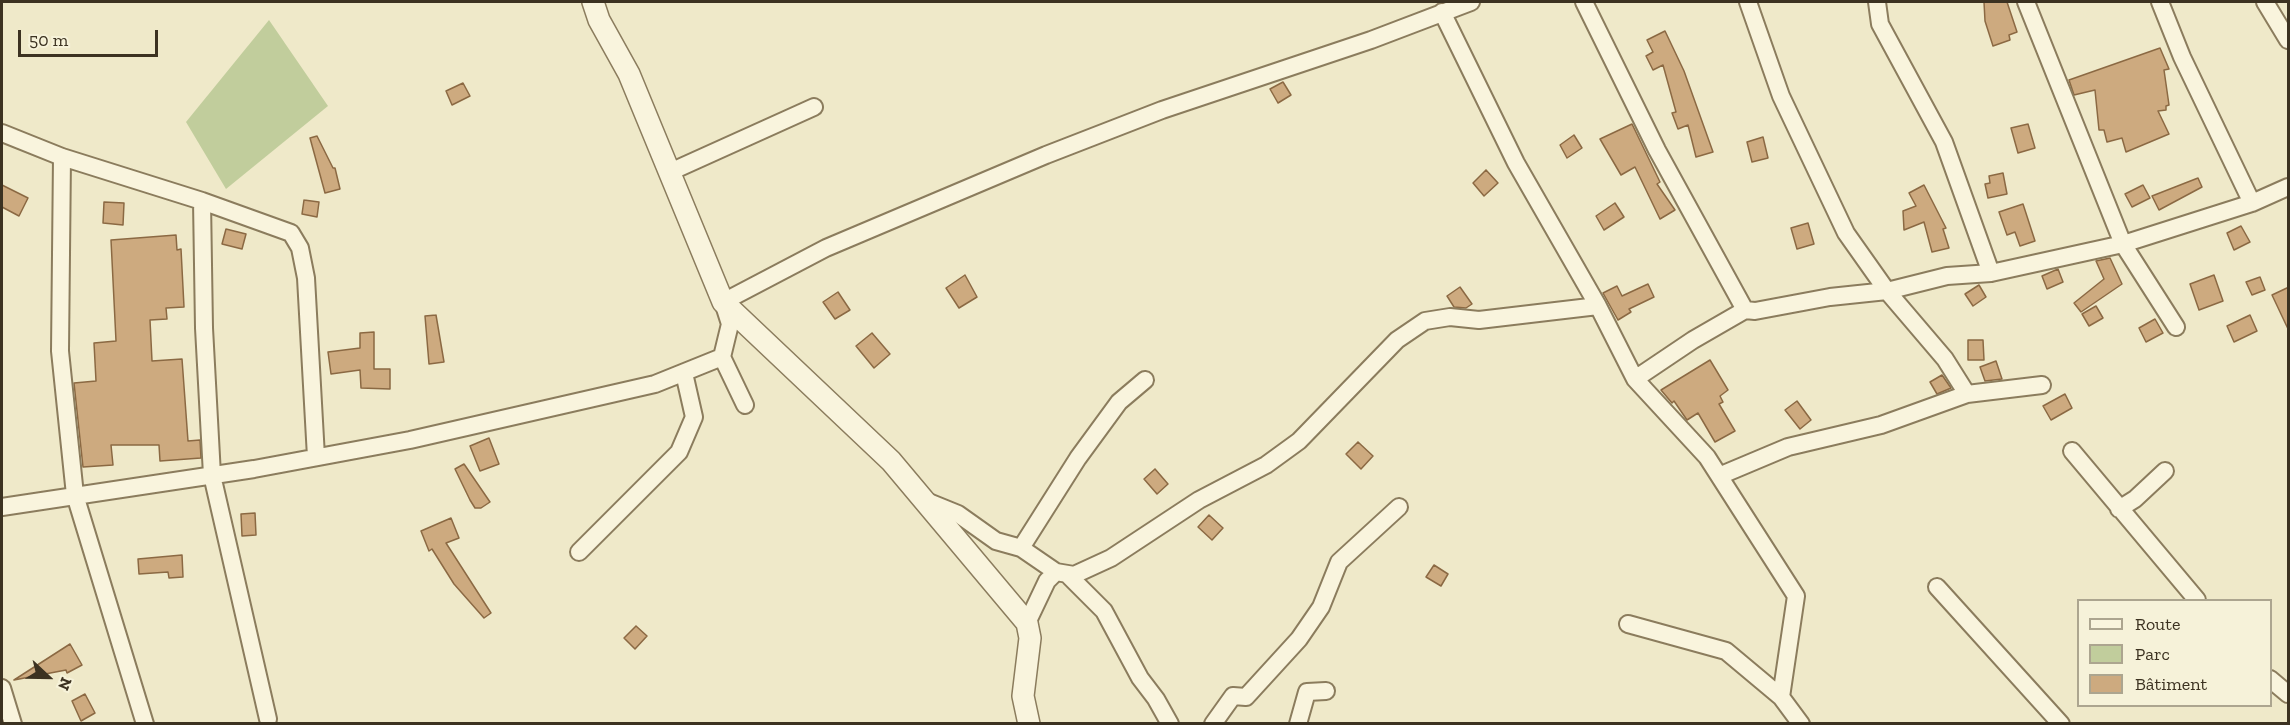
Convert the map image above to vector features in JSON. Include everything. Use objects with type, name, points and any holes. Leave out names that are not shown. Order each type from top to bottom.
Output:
[{"type":"street","points":[[594,2],[599,20],[628,75],[670,172],[723,302],[730,324],[722,357],[745,405]]},
{"type":"street","points":[[723,302],[826,248],[1046,155],[1162,110],[1371,40],[1471,2]]},
{"type":"street","points":[[1584,2],[1657,150],[1745,310]]},
{"type":"street","points":[[1748,2],[1781,96],[1846,233],[1887,291],[1945,359],[1967,394]]},
{"type":"street","points":[[1877,2],[1880,24],[1944,142],[1991,273]]},
{"type":"street","points":[[2026,2],[2123,244],[2176,327]]},
{"type":"street","points":[[2160,2],[2182,57],[2252,203]]},
{"type":"street","points":[[2265,2],[2289,40]]},
{"type":"street","points":[[1442,12],[1516,163],[1598,306],[1635,379],[1707,457],[1797,596],[1780,697]]},
{"type":"street","points":[[670,172],[814,107]]},
{"type":"street","points":[[2,133],[62,157],[202,201],[291,234],[300,248],[306,278],[316,457]]},
{"type":"street","points":[[62,157],[60,351],[75,495],[145,723]]},
{"type":"street","points":[[1635,379],[1745,310],[1755,311],[1830,297],[1887,291],[1947,276],[1991,273],[2123,244],[2252,203],[2289,187]]},
{"type":"street","points":[[202,201],[204,328],[212,475],[268,719]]},
{"type":"street","points":[[723,302],[856,426],[925,500],[1027,623],[1030,638],[1023,680],[1023,696],[1029,723]]},
{"type":"street","points":[[1027,623],[1047,581],[1062,573],[1074,575],[1111,558],[1200,500],[1266,465],[1299,441],[1397,340],[1425,321],[1450,317],[1479,320],[1598,306]]},
{"type":"street","points":[[2,507],[212,475],[410,440],[655,384],[722,357]]},
{"type":"street","points":[[579,552],[679,452],[694,417],[684,373]]},
{"type":"street","points":[[1021,548],[1078,458],[1119,402],[1145,380]]},
{"type":"street","points":[[1719,476],[1788,447],[1881,425],[1967,394],[2042,385]]},
{"type":"street","points":[[2072,451],[2196,599]]},
{"type":"street","points":[[2119,509],[2135,500],[2166,471]]},
{"type":"street","points":[[925,500],[958,514],[996,541],[1021,548],[1062,573],[1104,611],[1140,678],[1170,723]]},
{"type":"street","points":[[1213,723],[1233,696],[1246,697],[1299,639],[1321,607],[1339,562],[1399,507]]},
{"type":"street","points":[[1937,587],[2061,723]]},
{"type":"street","points":[[1628,624],[1726,651],[1780,697],[1800,723]]},
{"type":"street","points":[[2272,680],[2289,694]]},
{"type":"street","points":[[2,688],[13,723]]},
{"type":"street","points":[[1298,723],[1307,692],[1326,691]]},
{"type":"green space","points":[[269,20],[328,106],[226,189],[186,122]]},
{"type":"building","points":[[1984,2],[2007,2],[2017,32],[2009,35],[2010,40],[1993,46],[1985,21]]},
{"type":"building","points":[[1665,31],[1684,71],[1713,152],[1696,157],[1688,125],[1678,129],[1672,113],[1676,112],[1663,65],[1653,70],[1646,56],[1653,52],[1647,40]]},
{"type":"building","points":[[2160,48],[2169,69],[2164,70],[2169,105],[2166,106],[2166,110],[2158,111],[2169,134],[2126,152],[2122,138],[2107,142],[2104,130],[2099,130],[2095,90],[2074,95],[2069,80]]},
{"type":"building","points":[[1283,82],[1291,95],[1278,103],[1270,89]]},
{"type":"building","points":[[463,83],[470,96],[452,105],[446,91]]},
{"type":"building","points":[[1632,124],[1660,182],[1657,184],[1675,210],[1660,219],[1635,167],[1621,175],[1600,139]]},
{"type":"building","points":[[2028,124],[2035,148],[2018,153],[2011,128]]},
{"type":"building","points":[[1574,135],[1582,148],[1567,158],[1560,145]]},
{"type":"building","points":[[317,136],[335,168],[340,189],[325,193],[310,138]]},
{"type":"building","points":[[1763,137],[1768,158],[1752,162],[1747,142]]},
{"type":"building","points":[[1486,170],[1498,183],[1484,196],[1473,183]]},
{"type":"building","points":[[2003,173],[2007,194],[1988,198],[1985,184],[1990,183],[1989,176]]},
{"type":"building","points":[[2198,178],[2202,187],[2159,210],[2152,196]]},
{"type":"building","points":[[2,185],[28,198],[19,216],[2,207]]},
{"type":"building","points":[[1924,185],[1946,228],[1943,229],[1949,248],[1932,252],[1924,222],[1904,230],[1903,211],[1916,206],[1909,193]]},
{"type":"building","points":[[2143,185],[2150,198],[2132,207],[2125,194]]},
{"type":"building","points":[[304,200],[319,202],[317,217],[302,214]]},
{"type":"building","points":[[104,202],[124,203],[123,225],[103,223]]},
{"type":"building","points":[[1615,203],[1624,217],[1604,230],[1596,216]]},
{"type":"building","points":[[2023,204],[2035,241],[2020,246],[2015,232],[2007,235],[1999,212]]},
{"type":"building","points":[[1808,223],[1814,244],[1797,249],[1791,228]]},
{"type":"building","points":[[2241,226],[2250,242],[2234,250],[2227,233]]},
{"type":"building","points":[[226,229],[246,234],[242,249],[222,244]]},
{"type":"building","points":[[176,235],[177,250],[181,249],[184,307],[166,308],[167,319],[150,320],[152,361],[182,359],[188,441],[200,440],[201,458],[160,461],[159,445],[111,445],[113,465],[83,467],[74,383],[96,381],[94,343],[116,341],[111,240]]},
{"type":"building","points":[[2110,258],[2122,284],[2081,312],[2074,303],[2104,279],[2096,261]]},
{"type":"building","points":[[2058,269],[2063,282],[2047,289],[2042,276]]},
{"type":"building","points":[[965,275],[977,297],[959,308],[946,288]]},
{"type":"building","points":[[2214,275],[2223,301],[2199,310],[2190,284]]},
{"type":"building","points":[[2260,277],[2265,290],[2252,295],[2246,282]]},
{"type":"building","points":[[1648,284],[1654,297],[1629,309],[1631,312],[1618,320],[1603,293],[1617,286],[1622,296]]},
{"type":"building","points":[[1979,285],[1986,297],[1973,306],[1965,294]]},
{"type":"building","points":[[1460,287],[1472,304],[1466,308],[1454,307],[1447,296]]},
{"type":"building","points":[[2289,287],[2289,331],[2272,295]]},
{"type":"building","points":[[838,292],[850,310],[835,319],[823,302]]},
{"type":"building","points":[[2096,306],[2103,318],[2089,326],[2082,314]]},
{"type":"building","points":[[436,315],[444,362],[429,364],[425,316]]},
{"type":"building","points":[[2250,315],[2257,331],[2234,342],[2227,326]]},
{"type":"building","points":[[2155,319],[2163,333],[2146,342],[2139,328]]},
{"type":"building","points":[[374,332],[374,369],[390,369],[390,389],[361,388],[360,370],[331,374],[328,352],[360,348],[360,333]]},
{"type":"building","points":[[872,333],[890,354],[874,368],[856,346]]},
{"type":"building","points":[[1968,340],[1983,340],[1984,360],[1968,360]]},
{"type":"building","points":[[1710,360],[1728,390],[1720,396],[1723,402],[1719,404],[1735,431],[1715,442],[1698,413],[1687,420],[1674,401],[1672,403],[1661,390]]},
{"type":"building","points":[[1996,361],[2002,379],[1985,381],[1980,367]]},
{"type":"building","points":[[1942,375],[1951,388],[1937,394],[1930,382]]},
{"type":"building","points":[[2065,394],[2072,408],[2051,420],[2043,406]]},
{"type":"building","points":[[1797,401],[1811,420],[1800,429],[1785,410]]},
{"type":"building","points":[[489,438],[499,464],[480,471],[470,446]]},
{"type":"building","points":[[1358,442],[1373,456],[1361,469],[1346,454]]},
{"type":"building","points":[[464,464],[490,502],[481,508],[475,508],[455,469]]},
{"type":"building","points":[[1155,469],[1168,484],[1157,494],[1144,479]]},
{"type":"building","points":[[255,513],[256,535],[242,536],[241,514]]},
{"type":"building","points":[[1209,515],[1223,528],[1212,540],[1198,527]]},
{"type":"building","points":[[451,518],[459,538],[446,543],[491,613],[484,618],[454,584],[432,549],[429,551],[421,531]]},
{"type":"building","points":[[182,555],[183,577],[169,578],[168,572],[139,574],[138,559]]},
{"type":"building","points":[[1434,565],[1448,574],[1441,586],[1426,577]]},
{"type":"building","points":[[636,626],[647,636],[635,649],[624,638]]},
{"type":"building","points":[[70,644],[82,665],[67,673],[66,670],[14,680]]},
{"type":"building","points":[[85,694],[95,713],[81,721],[72,701]]}]
